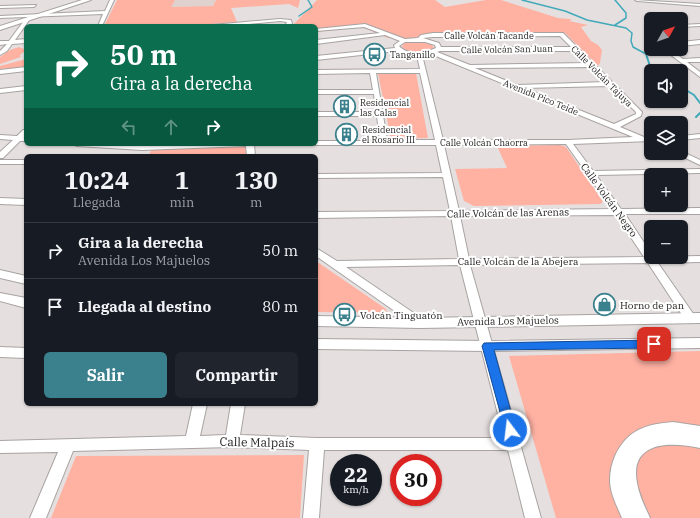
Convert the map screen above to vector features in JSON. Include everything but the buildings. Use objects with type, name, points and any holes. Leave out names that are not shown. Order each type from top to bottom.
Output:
[{"type":"highway","points":[[636,518],[623,480],[626,459],[641,439],[664,432],[698,437]]},
{"type":"main road","points":[[0,28],[27,17],[39,15],[88,0]]},
{"type":"street","points":[[0,53],[5,50],[11,42],[38,0]]},
{"type":"street","points":[[101,24],[112,0]]},
{"type":"street","points":[[637,0],[700,5]]},
{"type":"street","points":[[0,7],[34,6]]},
{"type":"street","points":[[39,15],[107,12]]},
{"type":"street","points":[[0,17],[27,17]]},
{"type":"street","points":[[263,24],[288,23]]},
{"type":"street","points":[[318,30],[366,25],[404,41]]},
{"type":"street","points":[[688,26],[700,25]]},
{"type":"street","points":[[318,42],[386,34]]},
{"type":"street","name":"Calle Volcán Tacande","points":[[419,40],[424,36],[433,35],[561,34]]},
{"type":"street","name":"Calle Volcán Tajuya","points":[[561,34],[639,112],[639,115],[614,127]]},
{"type":"street","points":[[318,58],[398,49],[419,54],[432,52],[439,49],[437,44],[419,40],[398,43],[396,46],[398,49]]},
{"type":"street","points":[[0,43],[24,41]]},
{"type":"street","points":[[688,43],[700,42]]},
{"type":"street","name":"Calle Volcán San Juan","points":[[439,49],[575,49]]},
{"type":"street","name":"Avenida Pico Teide","points":[[432,52],[644,138]]},
{"type":"street","points":[[419,54],[447,175],[464,261],[533,518]]},
{"type":"street","points":[[675,56],[697,70],[700,75]]},
{"type":"street","points":[[683,62],[700,60]]},
{"type":"street","points":[[466,66],[591,65]]},
{"type":"street","points":[[0,72],[24,69]]},
{"type":"street","points":[[318,72],[422,71]]},
{"type":"street","points":[[373,72],[384,143]]},
{"type":"street","points":[[514,86],[610,84]]},
{"type":"street","points":[[1,91],[24,88]]},
{"type":"street","points":[[318,92],[377,92]]},
{"type":"street","points":[[318,114],[380,114]]},
{"type":"street","points":[[688,137],[700,136]]},
{"type":"street","points":[[0,137],[23,139]]},
{"type":"street","points":[[0,156],[23,139]]},
{"type":"street","name":"Calle Volcán Chaorra","points":[[318,143],[568,142],[644,140]]},
{"type":"street","name":"Calle Volcán Negro","points":[[568,142],[644,250]]},
{"type":"street","points":[[688,157],[700,163]]},
{"type":"street","points":[[0,162],[24,162]]},
{"type":"street","points":[[590,173],[700,171]]},
{"type":"street","points":[[318,176],[447,175]]},
{"type":"street","points":[[0,201],[24,202]]},
{"type":"street","name":"Calle Volcán de las Arenas","points":[[318,215],[700,211]]},
{"type":"street","points":[[318,252],[420,323]]},
{"type":"street","name":"Calle Volcán de la Abejera","points":[[688,259],[700,259]]},
{"type":"street","name":"Calle Volcán de la Abejera","points":[[335,264],[464,261],[644,260]]},
{"type":"street","name":"Calle Volcán Negro","points":[[654,264],[695,318]]},
{"type":"street","points":[[0,274],[24,280]]},
{"type":"street","points":[[0,297],[24,303]]},
{"type":"street","name":"Avenida Los Majuelos","points":[[318,321],[420,323],[695,318]]},
{"type":"street","points":[[318,344],[486,340],[700,343]]},
{"type":"street","points":[[0,352],[24,352]]},
{"type":"street","points":[[192,442],[200,406]]},
{"type":"street","points":[[232,441],[238,406]]},
{"type":"street","name":"Calle Malpaís","points":[[0,447],[232,441],[317,444],[514,444]]},
{"type":"street","points":[[311,518],[317,444]]},
{"type":"street","points":[[38,518],[68,446]]},
{"type":"shaded area","points":[[117,0],[175,0],[171,7],[213,6],[216,0],[300,0],[298,8],[289,4],[231,8],[237,22],[212,24],[105,24]]},
{"type":"shaded area","points":[[175,0],[216,0],[213,6],[170,7]]},
{"type":"shaded area","points":[[317,0],[435,0],[445,7],[486,0],[501,0],[558,18],[570,19],[572,20],[569,21],[588,25],[581,27],[591,41],[598,45],[602,50],[600,63],[598,66],[565,33],[433,33],[413,38],[388,38],[362,27],[318,32],[318,24],[294,24]]},
{"type":"shaded area","points":[[413,41],[431,44],[434,48],[422,52],[413,52],[402,47],[404,43]]},
{"type":"shaded area","points":[[19,47],[24,49],[24,52],[20,55],[21,57],[0,64],[0,57],[10,50]]},
{"type":"shaded area","points":[[24,60],[24,67],[0,69],[0,66]]},
{"type":"shaded area","points":[[378,73],[416,73],[428,138],[391,139]]},
{"type":"shaded area","points":[[560,145],[566,147],[603,202],[600,204],[474,206],[464,201],[455,169],[507,168],[497,146]]},
{"type":"shaded area","points":[[154,146],[245,146],[246,154],[149,154]]},
{"type":"shaded area","points":[[318,262],[386,309],[387,313],[318,312]]},
{"type":"shaded area","points":[[700,351],[700,518],[556,518],[509,356]]},
{"type":"shaded area","points":[[304,455],[300,518],[51,518],[76,456]]},
{"type":"waterway","points":[[299,16],[312,7],[308,0]]},
{"type":"waterway","points":[[522,0],[565,11],[587,20],[626,28],[632,33],[631,41],[633,47],[646,54],[647,58]]},
{"type":"waterway","points":[[615,0],[626,13],[626,18],[615,25]]},
{"type":"waterway","points":[[647,57],[649,64]]},
{"type":"waterway","points":[[688,91],[694,95],[700,103]]},
{"type":"waterway","points":[[696,117],[700,113]]},
{"type":"place","name":"Tanganillo","points":[[375,54]]},
{"type":"place","name":"Residencial las Calas","points":[[344,107]]},
{"type":"place","name":"Residencial el Rosario III","points":[[346,134]]},
{"type":"place","name":"Horno de pan","points":[[605,305]]},
{"type":"place","name":"Volcán Tinguatón","points":[[344,315]]},
{"type":"route","points":[[510,430],[488,346],[654,344]]}]
